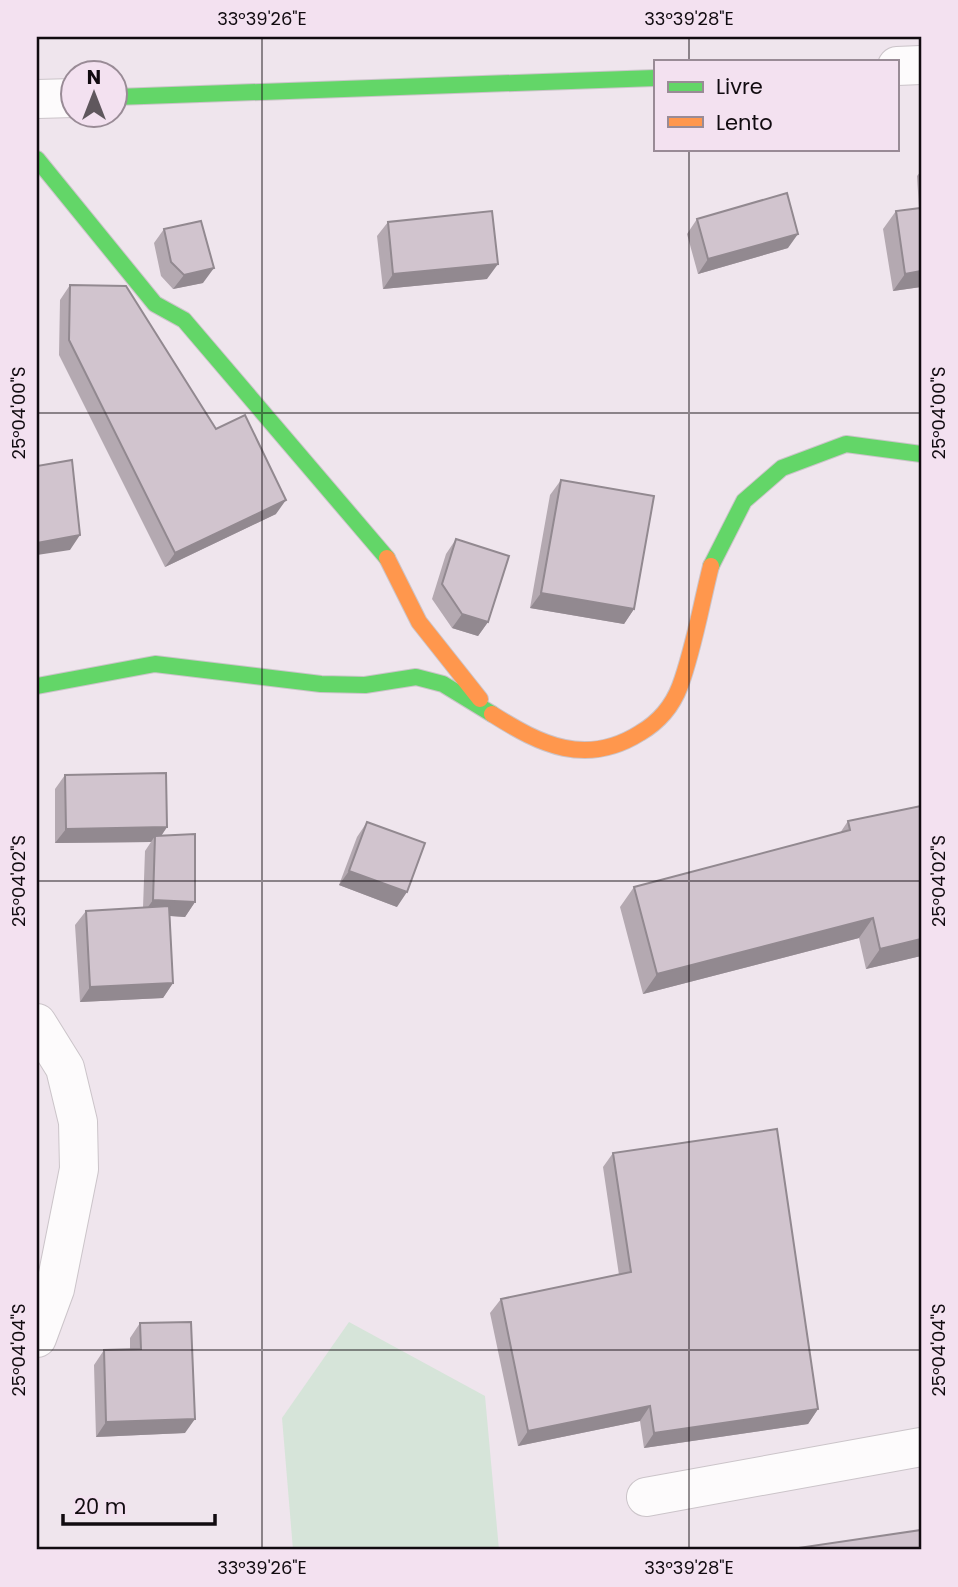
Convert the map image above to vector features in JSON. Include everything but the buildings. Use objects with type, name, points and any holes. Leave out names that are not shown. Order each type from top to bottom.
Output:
[{"type":"street","points":[[898,66],[921,65]]},
{"type":"street","points":[[130,97],[654,78]]},
{"type":"street","points":[[37,99],[60,98]]},
{"type":"street","points":[[37,159],[155,304],[184,320],[383,550],[419,622],[492,714]]},
{"type":"street","points":[[37,686],[155,664],[321,684],[365,685],[416,677],[443,684],[530,738],[570,750],[618,747],[660,721],[680,687],[714,556],[744,501],[782,468],[846,444],[921,454]]},
{"type":"street","points":[[37,1023],[65,1068],[78,1122],[79,1169],[55,1289],[37,1338]]},
{"type":"street","points":[[646,1497],[921,1447]]},
{"type":"shaded area","points":[[349,1322],[485,1396],[499,1550],[293,1550],[282,1418]]},
{"type":"traffic: fast","points":[[130,97],[654,78]]},
{"type":"traffic: fast","points":[[37,159],[155,304],[184,320],[387,558]]},
{"type":"traffic: fast","points":[[711,566],[744,501],[782,468],[846,444],[921,454]]},
{"type":"traffic: fast","points":[[37,686],[155,664],[321,684],[365,685],[416,677],[443,684],[492,714]]},
{"type":"traffic: slow","points":[[387,558],[419,622],[480,699]]},
{"type":"traffic: slow","points":[[492,714],[546,743],[582,750],[601,749],[620,743],[647,729],[659,719],[677,694],[693,642],[711,566]]}]
